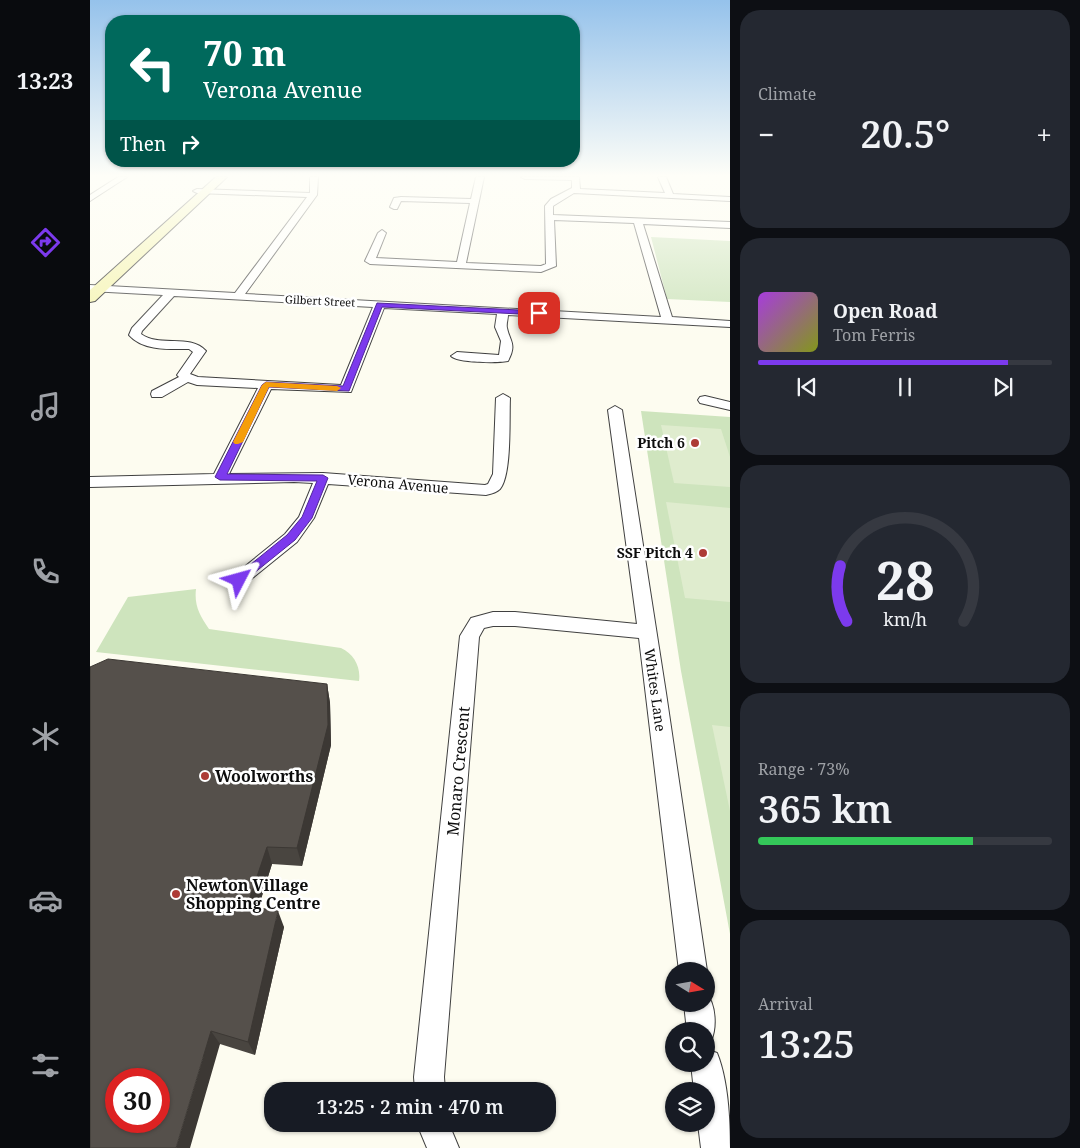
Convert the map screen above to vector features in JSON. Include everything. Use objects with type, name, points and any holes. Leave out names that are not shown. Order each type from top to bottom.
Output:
[{"type":"main road","points":[[90,298],[98,283],[157,231]]},
{"type":"street","points":[[238,296],[287,231]]},
{"type":"street","points":[[462,265],[468,231]]},
{"type":"street","points":[[382,234],[370,261],[541,270],[551,266],[550,231]]},
{"type":"street","points":[[641,231],[667,320]]},
{"type":"street","name":"Gilbert Street","points":[[98,283],[171,293],[730,324]]},
{"type":"street","points":[[157,394],[185,377],[200,351],[190,346],[143,341],[135,335],[136,330],[171,293]]},
{"type":"street","points":[[185,377],[266,385],[346,389],[380,304]]},
{"type":"street","points":[[457,356],[504,358],[507,341],[501,327],[503,311]]},
{"type":"street","points":[[220,477],[266,385]]},
{"type":"street","name":"Verona Avenue","points":[[90,482],[220,477],[323,478],[474,491],[486,490],[494,487],[500,474],[503,398]]},
{"type":"street","points":[[705,400],[730,406]]},
{"type":"street","name":"Whites Lane","points":[[615,410],[692,962]]},
{"type":"street","points":[[239,580],[291,538],[306,518],[323,478]]},
{"type":"street","name":"Monaro Crescent","points":[[429,1082],[470,636],[478,623],[493,619],[516,619],[647,632]]},
{"type":"street","points":[[707,1072],[717,1148]]},
{"type":"street","points":[[436,1132],[443,1148]]},
{"type":"green space","points":[[651,237],[730,241],[730,302],[667,299]]},
{"type":"green space","points":[[641,411],[730,417],[730,934],[681,671]]},
{"type":"green space","name":"Pitch 6","points":[[661,425],[721,429],[730,457],[730,487],[674,483]]},
{"type":"green space","name":"SSF Pitch 4","points":[[666,502],[730,508],[730,602],[685,598]]},
{"type":"green space","points":[[196,589],[198,610],[209,629],[341,648],[350,654],[356,662],[359,671],[359,681],[96,652],[128,597]]},
{"type":"green space","points":[[712,725],[730,727],[730,811]]},
{"type":"building","name":"Newton Village Shopping Centre","points":[[108,659],[327,684],[328,725],[297,848],[267,847],[247,906],[278,911],[248,1042],[211,1031],[176,1148],[90,1148],[90,667]]},
{"type":"slow traffic","points":[[238,442],[266,385],[337,388]]},
{"type":"place","name":"Pitch 6","points":[[695,443]]},
{"type":"place","name":"SSF Pitch 4","points":[[703,553]]},
{"type":"place","name":"Woolworths","points":[[205,776]]},
{"type":"place","name":"Newton Village Shopping Centre","points":[[176,894]]},
{"type":"route","points":[[239,580],[291,538],[306,518],[323,478],[220,477],[266,385],[346,389],[380,304],[539,313]]}]
